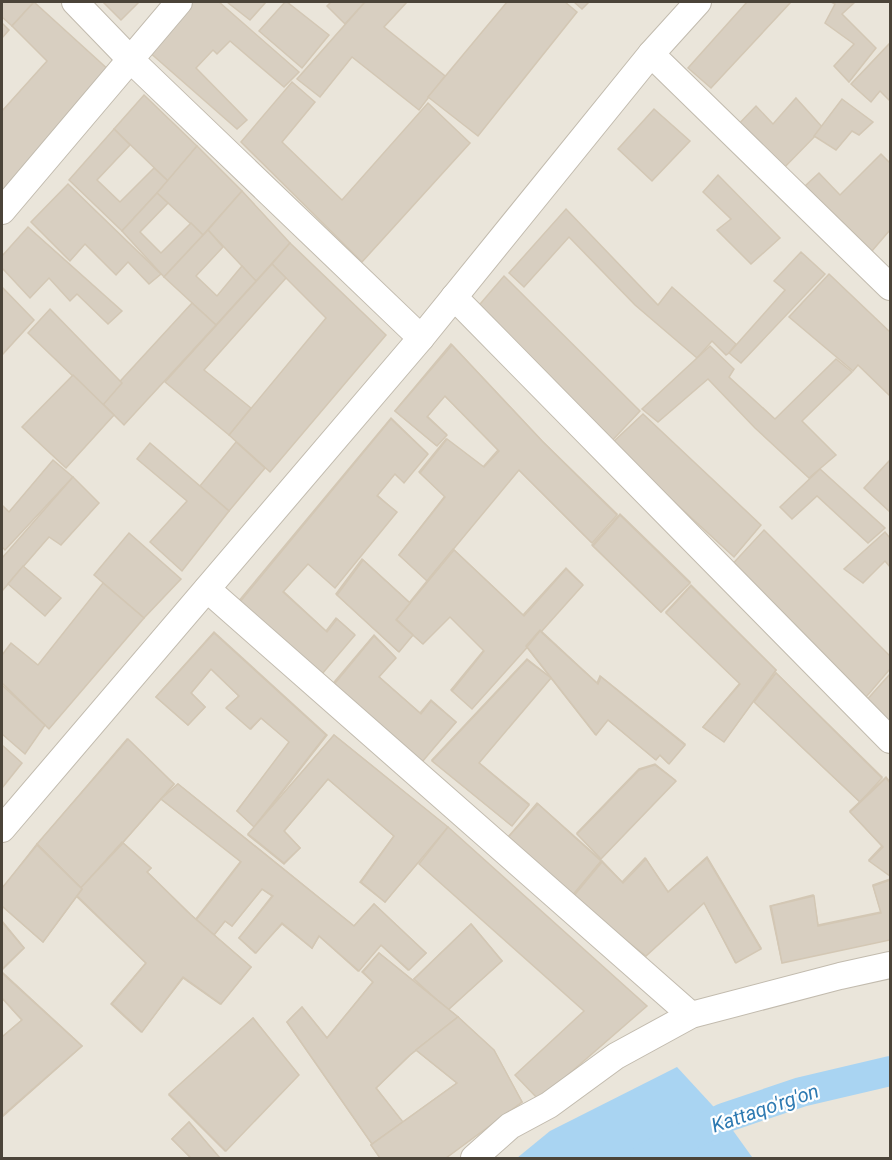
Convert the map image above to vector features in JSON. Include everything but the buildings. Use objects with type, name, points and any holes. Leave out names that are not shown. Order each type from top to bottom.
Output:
[{"type":"street","points":[[75,2],[131,60],[421,338]]},
{"type":"street","points":[[2,211],[179,2]]},
{"type":"street","points":[[2,829],[421,338],[651,54],[698,2]]},
{"type":"street","points":[[651,54],[890,286]]},
{"type":"street","points":[[454,297],[891,740]]},
{"type":"street","points":[[207,588],[691,1015]]},
{"type":"street","points":[[474,1158],[510,1126],[549,1105],[616,1056],[691,1015],[891,965]]},
{"type":"shaded area","points":[[2,2],[890,2],[890,1158],[2,1158]]},
{"type":"water","points":[[677,1067],[724,1118],[752,1157],[517,1158],[550,1131]]},
{"type":"waterway","name":"Kattaqo'rg'on","points":[[645,1158],[724,1118],[801,1092],[890,1071]]}]
